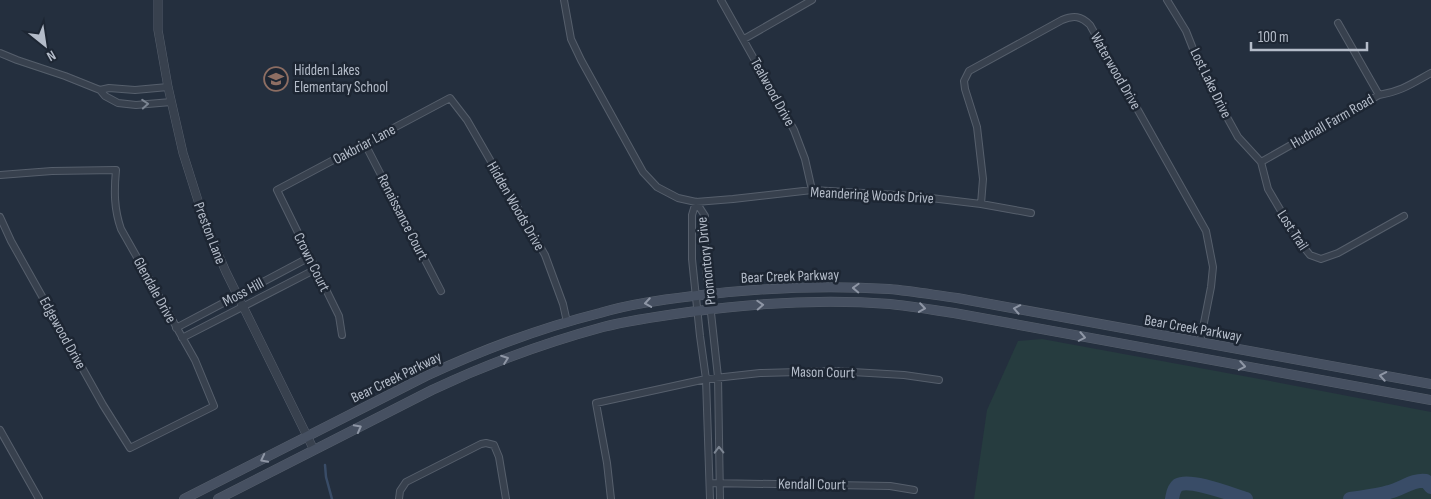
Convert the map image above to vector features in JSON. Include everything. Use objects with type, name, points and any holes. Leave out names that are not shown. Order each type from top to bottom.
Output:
[{"type":"main road","name":"Bear Creek Parkway","points":[[184,499],[460,360],[534,332],[568,322],[634,305],[709,294],[823,287],[890,289],[956,298],[1431,384]]},
{"type":"main road","name":"Bear Creek Parkway","points":[[218,499],[458,378],[531,349],[605,327],[637,320],[711,309],[755,305],[823,303],[888,304],[917,307],[1431,400]]},
{"type":"street","name":"Preston Lane","points":[[158,0],[158,30],[168,87],[190,180],[206,226],[226,272],[314,450]]},
{"type":"street","name":"Meandering Woods Drive","points":[[564,0],[571,39],[643,172],[657,187],[678,198],[696,202],[812,190],[914,196],[1031,212]]},
{"type":"street","name":"Tealwood Drive","points":[[721,0],[794,130],[805,159],[812,190]]},
{"type":"street","points":[[744,39],[812,0]]},
{"type":"street","name":"Lost Lake Drive","points":[[1167,0],[1186,31],[1203,74],[1238,137],[1261,162]]},
{"type":"street","name":"Waterwood Drive","points":[[980,204],[983,178],[977,127],[964,81],[969,72],[1062,20],[1077,16],[1083,18],[1090,25],[1206,231],[1213,267],[1200,343]]},
{"type":"street","points":[[1338,24],[1378,95]]},
{"type":"street","points":[[0,53],[100,90],[105,96],[118,103],[136,105],[171,102]]},
{"type":"street","name":"Hudnall Farm Road","points":[[1261,162],[1378,95],[1405,88],[1431,73]]},
{"type":"street","points":[[100,90],[109,88],[135,90],[168,87]]},
{"type":"street","name":"Oakbriar Lane","points":[[277,190],[450,98]]},
{"type":"street","name":"Hidden Woods Drive","points":[[450,98],[467,120],[545,255],[568,322]]},
{"type":"street","name":"Renaissance Court","points":[[365,144],[441,291]]},
{"type":"street","name":"Lost Trail","points":[[1261,162],[1268,189],[1298,240],[1310,255],[1321,259],[1338,253],[1404,216]]},
{"type":"street","name":"Glendale Drive","points":[[0,175],[52,171],[116,170],[114,192],[117,216],[121,229],[195,360],[214,406]]},
{"type":"street","name":"Crown Court","points":[[277,190],[339,316],[342,335]]},
{"type":"street","name":"Promontory Drive","points":[[696,202],[705,216],[705,258],[718,377],[720,499]]},
{"type":"street","name":"Promontory Drive","points":[[696,202],[692,215],[692,259],[706,379],[710,499]]},
{"type":"street","name":"Edgewood Drive","points":[[0,217],[11,241],[103,405],[130,448],[214,406]]},
{"type":"street","name":"Moss Hill","points":[[176,328],[310,257]]},
{"type":"street","points":[[692,259],[705,258]]},
{"type":"street","name":"Moss Hill","points":[[182,338],[316,269]]},
{"type":"street","points":[[701,344],[714,342]]},
{"type":"street","name":"Mason Court","points":[[611,499],[607,463],[596,403],[706,379],[760,373],[826,371],[904,375],[939,380]]},
{"type":"street","points":[[0,430],[39,499]]},
{"type":"street","points":[[398,499],[402,486],[412,479],[486,443],[494,445],[499,456],[506,499]]},
{"type":"street","name":"Kendall Court","points":[[710,482],[890,486],[914,490]]},
{"type":"green space","points":[[1042,339],[1431,412],[1431,499],[974,499],[987,410],[1018,341]]},
{"type":"waterway","points":[[325,465],[332,499]]},
{"type":"waterway","points":[[1350,499],[1394,491],[1417,481],[1426,481],[1431,487]]},
{"type":"waterway","points":[[1172,499],[1175,488],[1184,483],[1201,485],[1246,499]]},
{"type":"place","name":"Hidden Lakes Elementary School","points":[[276,79]]}]
